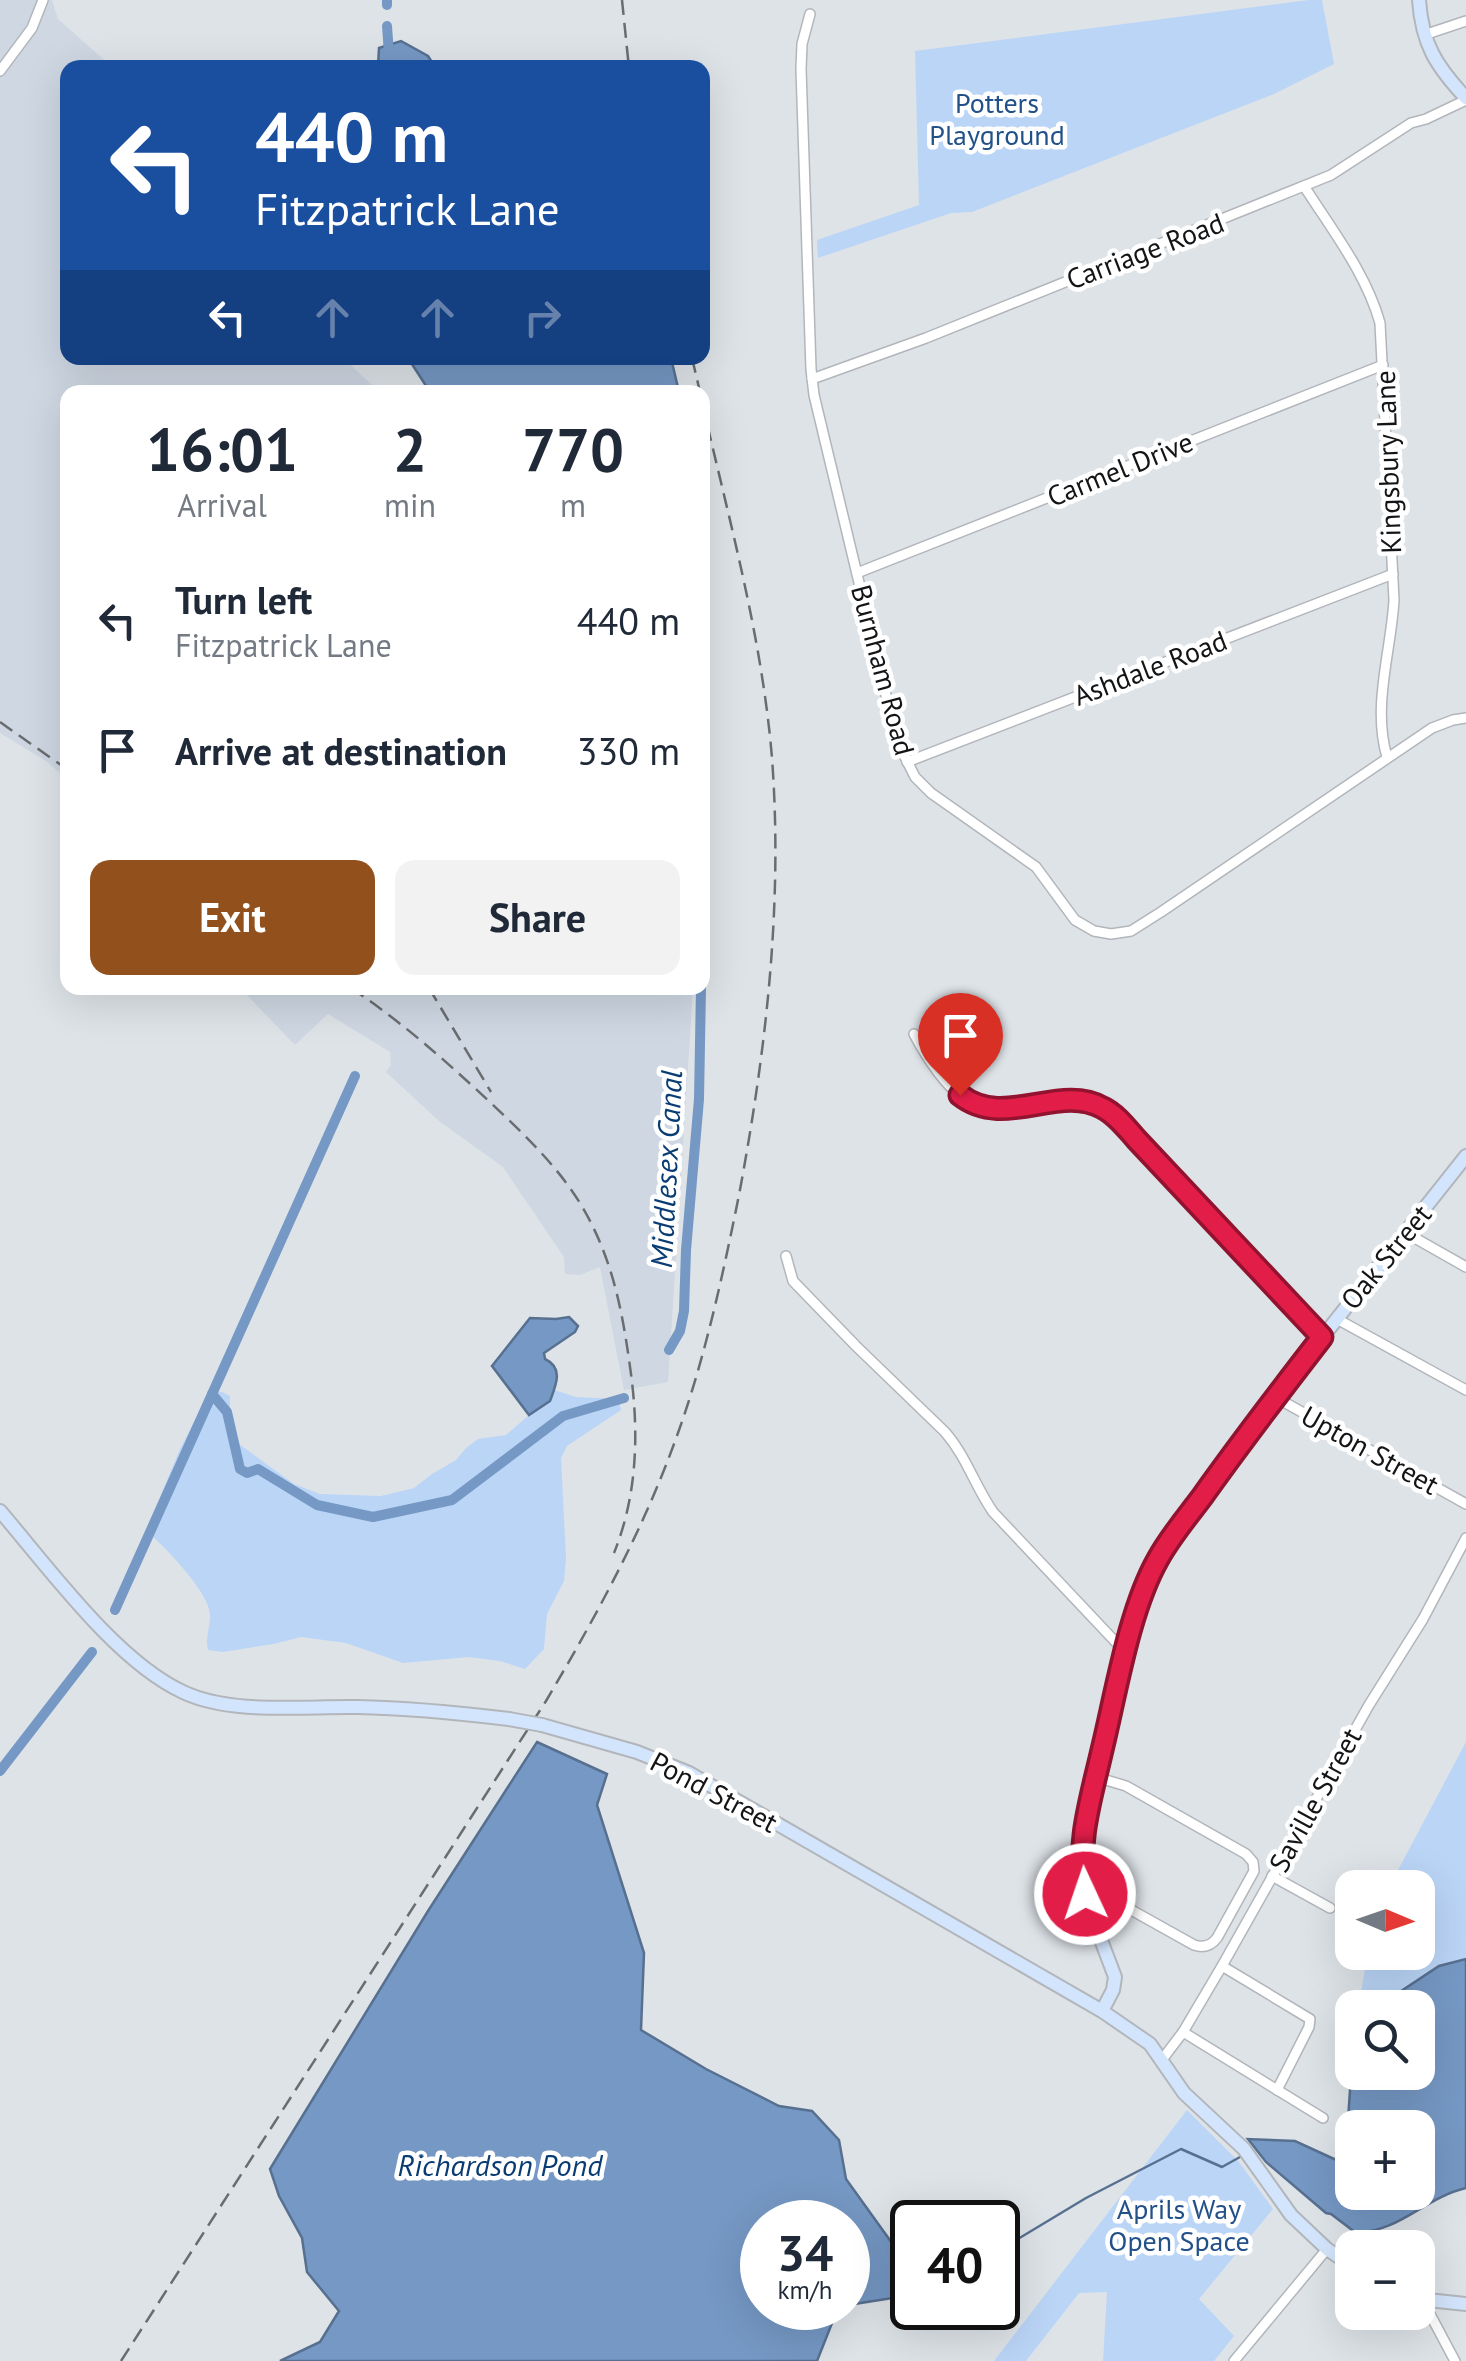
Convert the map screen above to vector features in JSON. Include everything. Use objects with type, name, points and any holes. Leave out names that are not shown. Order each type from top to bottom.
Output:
[{"type":"street","points":[[0,72],[32,28],[44,0]]},
{"type":"street","points":[[1419,0],[1424,35],[1435,61],[1466,99]]},
{"type":"street","name":"Burnham Road","points":[[810,14],[802,44],[801,69],[812,380],[896,741],[915,777],[931,793],[1036,867],[1075,920],[1094,931],[1111,934],[1131,931],[1146,922],[1432,728],[1466,718]]},
{"type":"street","points":[[1424,35],[1466,21]]},
{"type":"street","name":"Carriage Road","points":[[812,380],[1332,175],[1411,123],[1466,99]]},
{"type":"street","name":"Kingsbury Lane","points":[[1304,186],[1373,298],[1380,323],[1392,574],[1392,631],[1380,714],[1386,757]]},
{"type":"street","name":"Carmel Drive","points":[[857,573],[1383,365]]},
{"type":"street","name":"Ashdale Road","points":[[907,762],[1392,574]]},
{"type":"street","points":[[914,1034],[946,1080],[971,1104],[987,1109],[1076,1100],[1115,1116],[1322,1337]]},
{"type":"street","name":"Oak Street","points":[[1102,2011],[1115,1977],[1095,1929],[1083,1883],[1083,1837],[1145,1588],[1158,1560],[1274,1397],[1466,1156]]},
{"type":"street","points":[[1406,1234],[1466,1267]]},
{"type":"street","points":[[786,1256],[793,1281],[945,1432],[959,1448],[993,1512],[1126,1653]]},
{"type":"street","points":[[1337,1319],[1466,1390]]},
{"type":"street","name":"Upton Street","points":[[1274,1397],[1466,1504]]},
{"type":"street","name":"Pond Street","points":[[0,1511],[98,1626],[146,1669],[186,1694],[212,1702],[274,1708],[394,1708],[509,1719],[606,1742],[688,1774],[1102,2011],[1148,2042],[1184,2094],[1238,2142],[1280,2201],[1335,2254]]},
{"type":"street","name":"Saville Street","points":[[1161,2061],[1222,1966],[1466,1538]]},
{"type":"street","points":[[1083,1883],[1196,1946],[1207,1946],[1216,1940],[1254,1869],[1251,1858],[1130,1788],[1096,1777]]},
{"type":"street","points":[[1272,1876],[1330,1908]]},
{"type":"street","points":[[1095,1929],[1102,1908],[1124,1905]]},
{"type":"street","points":[[1222,1966],[1310,2019],[1310,2027],[1278,2090]]},
{"type":"street","points":[[1183,2032],[1323,2118]]},
{"type":"street","points":[[1234,2361],[1327,2249]]},
{"type":"street","points":[[1435,2301],[1466,2304]]},
{"type":"street","points":[[1435,2326],[1455,2361]]},
{"type":"shaded area","points":[[0,0],[52,0],[58,19],[104,60],[60,60],[60,365],[351,365],[372,385],[60,385],[60,773],[0,733]]},
{"type":"shaded area","points":[[247,995],[693,995],[668,1382],[624,1390],[600,1267],[580,1275],[565,1274],[564,1257],[503,1167],[439,1121],[386,1072],[391,1065],[390,1052],[328,1014],[295,1045]]},
{"type":"green space","name":"Potters Playground","points":[[1322,0],[1334,64],[1274,94],[972,212],[951,213],[818,258],[817,240],[919,205],[915,51]]},
{"type":"green space","points":[[554,1390],[576,1397],[619,1399],[621,1410],[567,1446],[561,1458],[564,1581],[547,1614],[544,1649],[525,1669],[469,1657],[403,1663],[346,1643],[301,1637],[223,1652],[208,1650],[210,1614],[206,1601],[153,1537],[150,1521],[210,1391],[230,1396],[230,1413],[239,1444],[294,1484],[320,1494],[381,1496],[414,1488],[456,1460],[478,1439],[506,1435],[550,1401]]},
{"type":"green space","points":[[1466,1742],[1466,1959],[1435,1969],[1435,1870],[1398,1870]]},
{"type":"green space","points":[[1365,1970],[1433,1970],[1403,1990],[1361,1990]]},
{"type":"green space","name":"Aprils Way Open Space","points":[[1187,2110],[1239,2162],[1273,2209],[1199,2299],[1234,2336],[1214,2361],[1103,2361],[1107,2292],[1079,2293],[1026,2361],[994,2361]]},
{"type":"water","points":[[401,41],[431,60],[378,60],[379,48]]},
{"type":"water","points":[[413,365],[673,365],[677,385],[425,385]]},
{"type":"water","points":[[569,1317],[578,1326],[575,1332],[544,1353],[557,1372],[550,1401],[529,1415],[492,1366],[530,1318]]},
{"type":"water","name":"Richardson Pond","points":[[537,1742],[607,1774],[597,1805],[644,1953],[641,2030],[779,2106],[812,2111],[839,2140],[846,2179],[861,2200],[740,2200],[740,2330],[829,2330],[817,2361],[280,2361],[320,2342],[339,2311],[307,2272],[302,2238],[279,2196],[270,2169]]},
{"type":"water","points":[[1466,1959],[1466,2188],[1435,2200],[1435,2110],[1349,2110],[1350,2090],[1435,2090],[1435,1990],[1403,1990],[1435,1969]]},
{"type":"water","points":[[1248,2139],[1295,2141],[1335,2159],[1335,2210],[1418,2210],[1386,2227],[1352,2230],[1266,2162]]},
{"type":"water","name":"Richardson Pond","points":[[870,2212],[890,2240],[890,2298],[870,2302]]},
{"type":"waterway","name":"Middlesex Canal","points":[[387,0],[387,5]]},
{"type":"waterway","name":"Middlesex Canal","points":[[387,26],[389,60]]},
{"type":"waterway","name":"Middlesex Canal","points":[[669,1350],[680,1331],[684,1311],[699,1099],[701,995]]},
{"type":"waterway","name":"Middlesex Canal","points":[[115,1610],[355,1076]]},
{"type":"waterway","name":"Middlesex Canal","points":[[212,1394],[227,1412],[240,1469],[247,1473],[258,1469],[317,1505],[373,1517],[452,1500],[563,1416],[624,1398]]},
{"type":"waterway","name":"Middlesex Canal","points":[[0,1771],[92,1652]]},
{"type":"waterway","points":[[1020,2238],[1181,2149],[1222,2167],[1240,2157]]},
{"type":"railway","points":[[622,0],[628,60]]},
{"type":"railway","points":[[694,365],[698,385]]},
{"type":"railway","points":[[121,2361],[546,1701],[632,1543],[674,1444],[694,1383],[719,1289],[749,1141],[770,978],[775,868],[772,758],[761,668],[710,437]]},
{"type":"railway","points":[[0,722],[60,764]]},
{"type":"railway","points":[[361,995],[424,1043],[521,1132],[561,1176],[593,1227],[618,1299],[634,1397],[632,1487],[614,1553]]},
{"type":"railway","points":[[433,995],[491,1092]]},
{"type":"route","points":[[960,1095],[987,1109],[1076,1100],[1115,1116],[1322,1337],[1195,1506],[1158,1560],[1145,1588],[1086,1816],[1081,1871],[1085,1894]]}]
